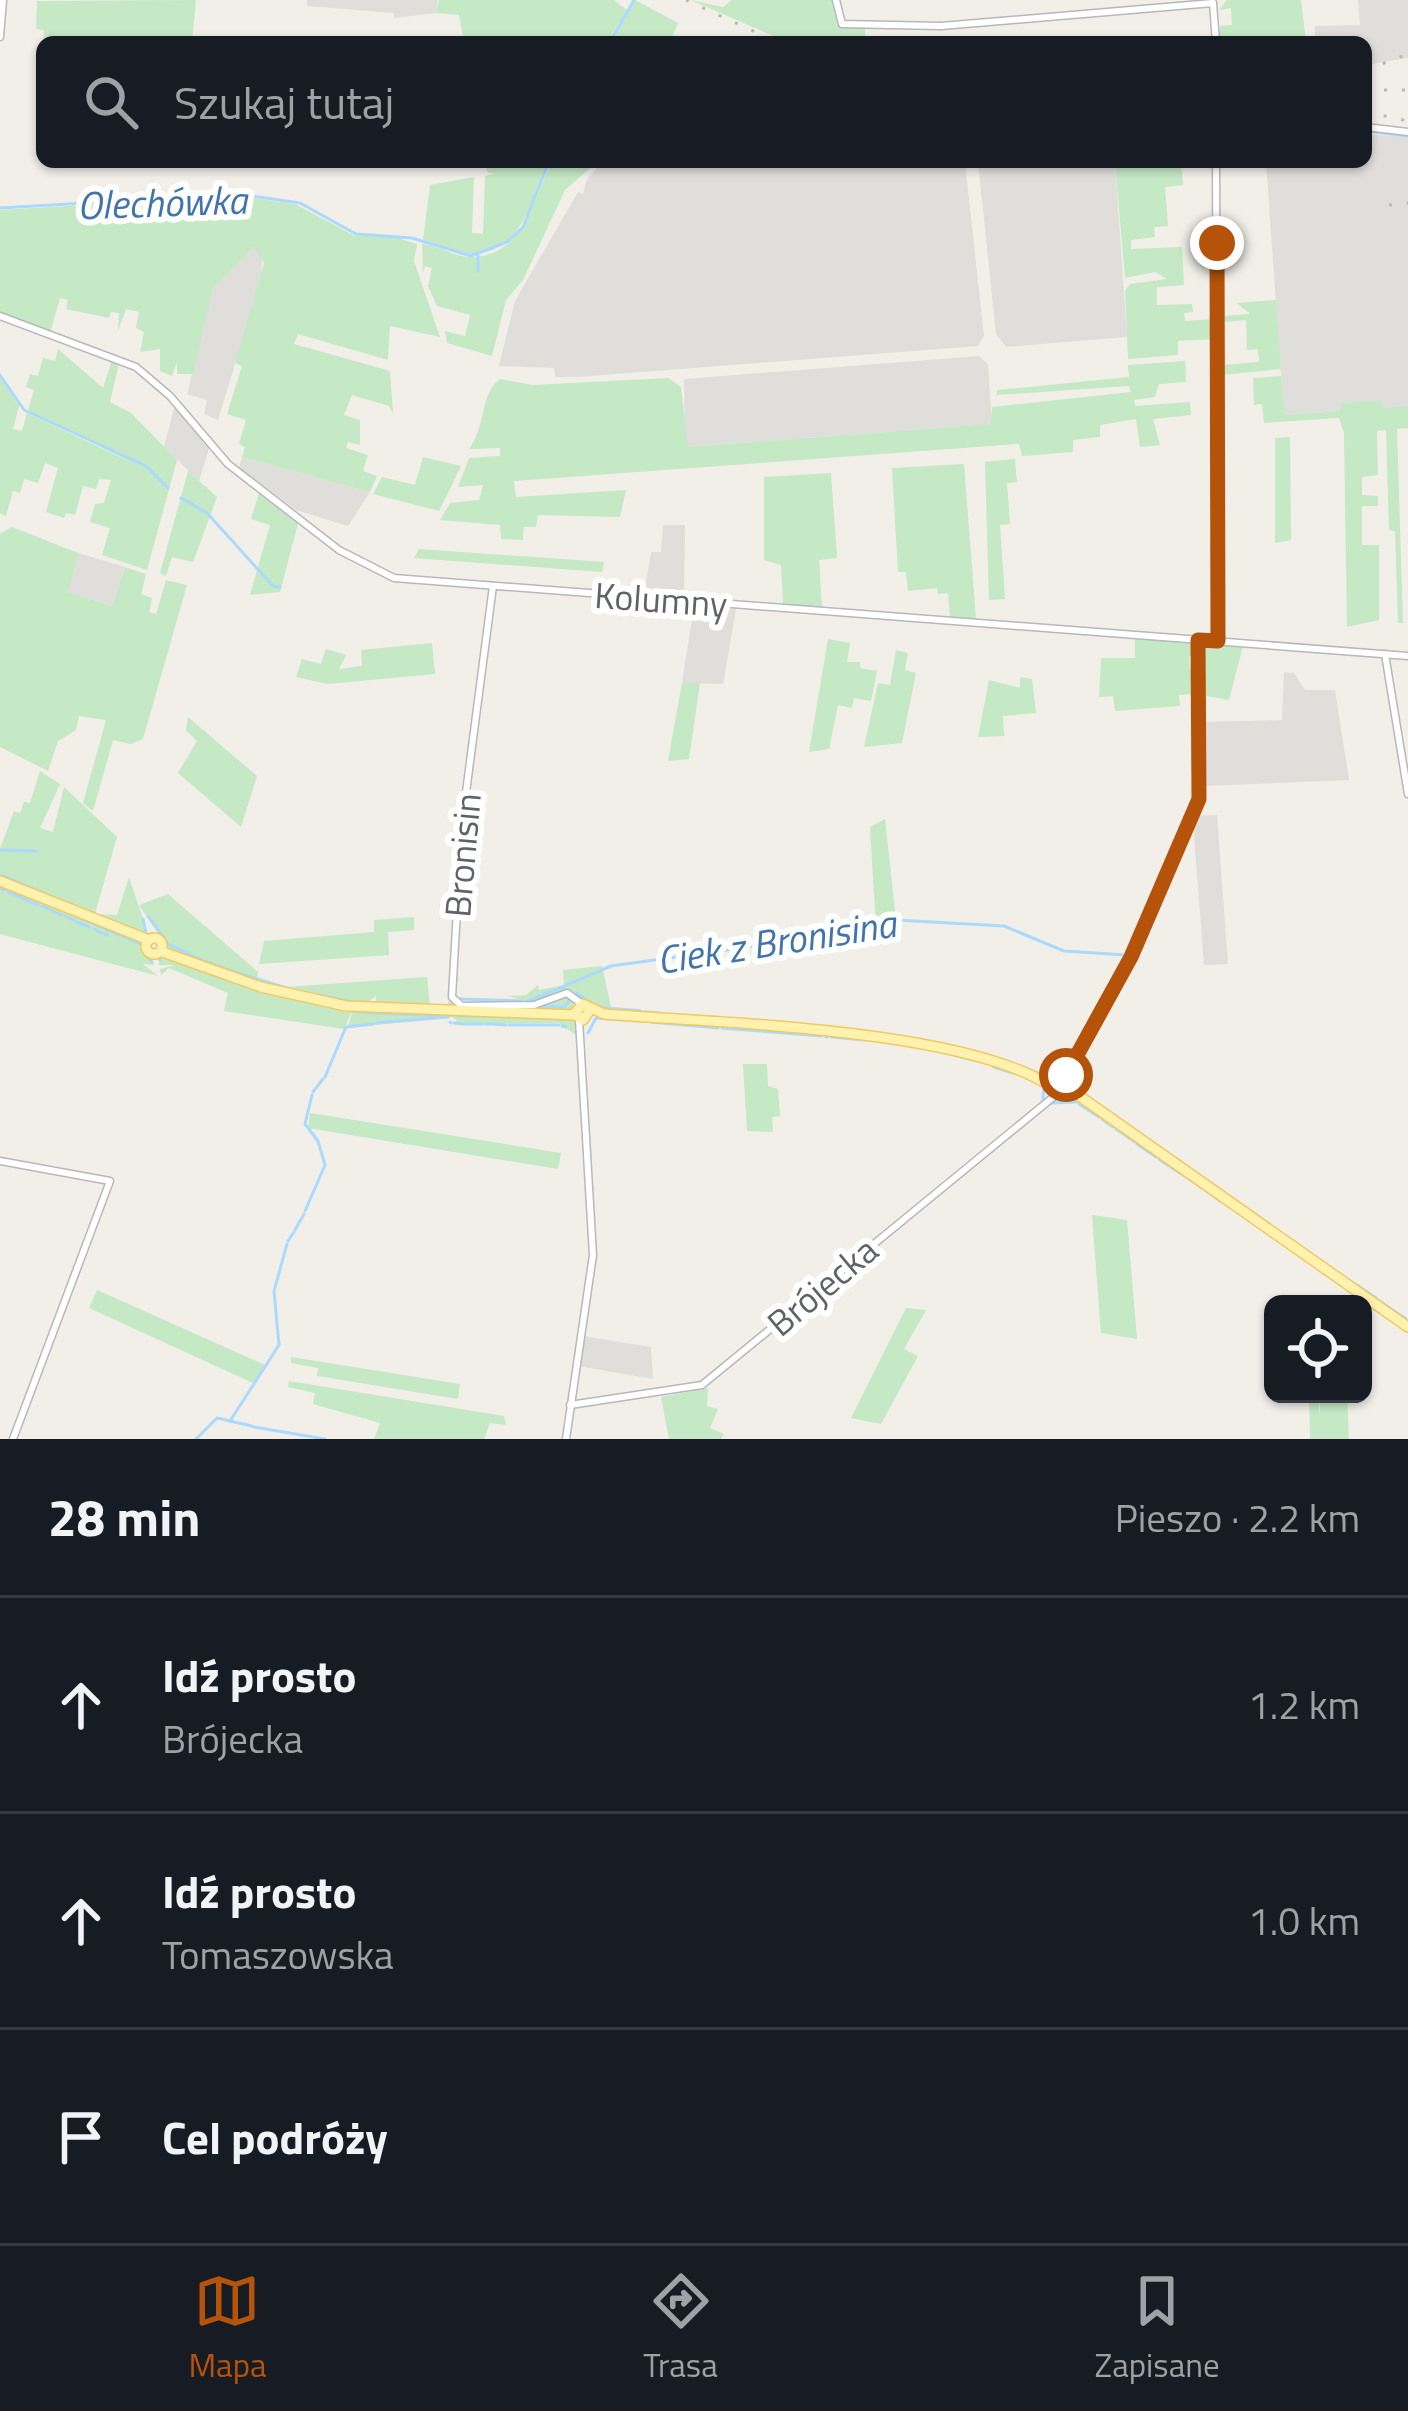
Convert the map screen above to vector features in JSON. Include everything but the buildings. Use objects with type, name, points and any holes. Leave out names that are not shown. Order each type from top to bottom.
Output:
[{"type":"main road","points":[[0,881],[148,943],[158,939],[161,949],[261,987],[357,1007],[604,1014],[891,1040],[1033,1077],[1080,1100],[1408,1327]]},
{"type":"street","points":[[0,38],[3,0]]},
{"type":"street","points":[[836,0],[839,22],[933,27],[1214,5],[1216,36]]},
{"type":"street","points":[[1372,129],[1408,132]]},
{"type":"street","points":[[1216,168],[1218,641]]},
{"type":"street","name":"Kolumny","points":[[0,316],[136,367],[170,396],[224,460],[341,551],[394,578],[1408,656]]},
{"type":"street","name":"Bronisin","points":[[493,586],[463,816],[452,997],[463,1006],[532,1005],[564,993],[581,1013]]},
{"type":"street","points":[[1059,1087],[1131,957],[1199,799],[1198,640]]},
{"type":"street","points":[[1384,654],[1408,794]]},
{"type":"street","points":[[566,1437],[593,1250],[581,1013]]},
{"type":"street","name":"Brójecka","points":[[570,1405],[702,1385],[1059,1087]]},
{"type":"street","points":[[0,1161],[110,1181],[13,1439]]},
{"type":"shaded area","points":[[307,0],[438,0],[436,13],[394,18],[394,13],[307,6]]},
{"type":"shaded area","points":[[1358,0],[1408,0],[1408,58],[1372,64],[1372,36],[1315,36],[1315,26],[1360,25]]},
{"type":"shaded area","points":[[1372,134],[1408,137],[1408,406],[1381,408],[1379,400],[1342,403],[1341,411],[1284,415],[1266,168],[1372,168]]},
{"type":"shaded area","points":[[597,168],[966,168],[984,336],[978,346],[577,377],[555,377],[554,368],[499,366],[515,301],[578,192],[583,194],[587,179]]},
{"type":"shaded area","points":[[979,168],[1115,168],[1127,337],[1006,347],[996,334]]},
{"type":"shaded area","points":[[254,247],[262,257],[261,279],[218,420],[204,414],[207,400],[187,394],[213,288]]},
{"type":"shaded area","points":[[979,356],[988,364],[992,424],[688,447],[685,443],[684,379]]},
{"type":"shaded area","points":[[175,405],[209,449],[199,481],[164,447]]},
{"type":"shaded area","points":[[242,457],[370,492],[348,526],[296,510],[239,468]]},
{"type":"shaded area","points":[[663,525],[685,525],[684,598],[644,595],[651,552],[661,552]]},
{"type":"shaded area","points":[[78,553],[125,567],[114,606],[67,592]]},
{"type":"shaded area","points":[[694,606],[736,609],[723,684],[682,683]]},
{"type":"shaded area","points":[[1284,672],[1294,673],[1305,690],[1335,690],[1349,780],[1204,786],[1203,722],[1282,720]]},
{"type":"shaded area","points":[[1217,815],[1228,964],[1204,965],[1193,823],[1195,816]]},
{"type":"shaded area","points":[[583,1336],[651,1347],[653,1379],[578,1366]]},
{"type":"green space","points":[[196,0],[193,36],[44,36],[44,30],[36,29],[37,1]]},
{"type":"green space","points":[[439,0],[614,0],[627,10],[611,36],[463,36],[459,15],[436,13]]},
{"type":"green space","points":[[635,0],[678,23],[673,36],[615,36]]},
{"type":"green space","points":[[691,0],[723,7],[732,0],[834,0],[837,25],[865,28],[865,36],[773,36]]},
{"type":"green space","points":[[1227,0],[1301,0],[1305,36],[1220,36],[1220,26],[1232,25],[1231,8],[1219,10]]},
{"type":"green space","points":[[487,168],[546,168],[514,234],[488,252],[470,254],[423,240],[430,185],[474,177],[472,233],[483,234],[485,176],[495,173]]},
{"type":"green space","points":[[549,168],[590,168],[565,190],[523,280],[506,300],[492,356],[447,343],[445,331],[465,336],[470,315],[437,306],[428,286],[432,268],[425,266],[423,273],[422,244],[468,257],[487,255],[514,238]]},
{"type":"green space","points":[[1116,168],[1182,168],[1183,185],[1165,187],[1168,226],[1154,227],[1155,237],[1131,240],[1131,249],[1182,247],[1184,285],[1157,287],[1157,305],[1192,304],[1193,312],[1184,313],[1185,321],[1214,319],[1215,339],[1178,341],[1178,355],[1128,359],[1125,291],[1130,284],[1167,279],[1155,272],[1125,278]]},
{"type":"green space","points":[[240,196],[295,204],[355,236],[391,236],[417,244],[414,261],[440,337],[390,326],[388,360],[298,334],[294,344],[390,371],[393,414],[389,406],[352,395],[344,415],[360,420],[360,445],[348,442],[346,448],[368,455],[363,471],[377,476],[370,492],[242,457],[245,447],[239,444],[246,420],[227,414],[242,366],[235,363],[264,263],[254,247],[213,288],[193,374],[177,374],[177,362],[172,376],[160,371],[160,349],[140,352],[144,332],[136,328],[139,312],[126,309],[118,331],[119,313],[111,312],[109,318],[66,309],[68,300],[60,298],[50,333],[0,315],[0,210]]},
{"type":"green space","points":[[1276,300],[1281,369],[1221,375],[1222,365],[1259,362],[1258,349],[1247,350],[1246,320],[1222,322],[1222,316],[1250,314],[1237,303]]},
{"type":"green space","points":[[58,349],[103,388],[112,360],[119,363],[110,402],[131,413],[177,460],[147,570],[102,555],[110,528],[90,522],[95,504],[104,503],[111,480],[99,479],[96,489],[83,486],[75,515],[66,513],[64,518],[46,512],[58,468],[45,463],[38,483],[24,479],[20,493],[13,491],[6,516],[0,513],[0,377],[19,406],[13,429],[22,431],[27,413],[137,465],[28,411],[34,390],[26,387],[30,374],[38,376],[43,358],[55,361]]},
{"type":"green space","points":[[1185,361],[1186,382],[1159,384],[1155,397],[1134,400],[1135,406],[1190,402],[1191,415],[1153,419],[1160,445],[1140,447],[1136,419],[1100,425],[1100,437],[1073,440],[1073,452],[1022,456],[1019,444],[514,481],[516,497],[626,490],[620,517],[538,515],[536,527],[524,527],[523,540],[501,539],[500,525],[440,520],[450,503],[479,500],[483,485],[458,487],[469,458],[500,456],[500,448],[469,449],[489,393],[500,379],[533,385],[668,378],[681,387],[688,447],[991,424],[992,407],[1131,392],[1129,386],[996,395],[997,390],[1129,377],[1128,365]]},
{"type":"green space","points":[[1281,376],[1285,415],[1340,411],[1341,403],[1380,400],[1381,408],[1408,406],[1408,428],[1397,429],[1403,623],[1398,623],[1395,531],[1389,530],[1386,430],[1377,431],[1378,475],[1362,477],[1362,495],[1378,496],[1378,506],[1362,506],[1362,545],[1379,545],[1379,620],[1347,627],[1344,433],[1339,418],[1264,423],[1262,404],[1254,405],[1253,378]]},
{"type":"green space","points":[[1290,437],[1291,540],[1275,543],[1275,438]]},
{"type":"green space","points":[[423,457],[461,466],[439,511],[373,494],[382,477],[415,485]]},
{"type":"green space","points":[[1015,459],[1017,482],[1007,483],[1010,524],[1000,525],[1005,599],[989,600],[985,462]]},
{"type":"green space","points":[[964,464],[976,619],[950,617],[948,593],[938,594],[937,588],[908,591],[906,572],[898,572],[892,468]]},
{"type":"green space","points":[[188,471],[217,497],[193,562],[172,557],[166,576],[160,573]]},
{"type":"green space","points":[[831,473],[837,558],[819,560],[822,608],[783,605],[781,565],[764,560],[764,477]]},
{"type":"green space","points":[[260,489],[299,520],[280,592],[250,595],[270,525],[251,519]]},
{"type":"green space","points":[[12,527],[78,553],[68,592],[113,606],[125,567],[146,574],[141,594],[152,598],[149,612],[156,614],[166,580],[187,585],[143,739],[131,744],[113,740],[93,811],[83,803],[106,720],[79,716],[76,730],[58,741],[48,771],[0,747],[0,534]]},
{"type":"green space","points":[[419,549],[604,562],[602,572],[414,558]]},
{"type":"green space","points":[[1135,638],[1197,644],[1197,655],[1189,656],[1190,670],[1198,670],[1198,694],[1179,695],[1180,706],[1115,711],[1113,696],[1099,697],[1101,658],[1135,658]]},
{"type":"green space","points":[[828,639],[850,643],[847,662],[860,662],[860,668],[877,671],[871,701],[854,698],[852,708],[838,705],[829,749],[809,752]]},
{"type":"green space","points":[[432,643],[435,674],[328,684],[296,677],[302,659],[321,664],[326,649],[346,655],[339,669],[362,666],[361,650]]},
{"type":"green space","points":[[1201,644],[1243,646],[1229,700],[1201,695]]},
{"type":"green space","points":[[896,650],[908,653],[905,670],[916,673],[902,743],[864,747],[878,683],[890,685]]},
{"type":"green space","points":[[1020,677],[1032,679],[1036,713],[1003,716],[1004,736],[978,737],[989,680],[1020,688]]},
{"type":"green space","points":[[682,683],[700,683],[689,759],[668,761]]},
{"type":"green space","points":[[188,717],[257,776],[241,827],[178,773],[197,741],[186,730]]},
{"type":"green space","points":[[40,771],[60,784],[40,828],[53,832],[64,787],[117,837],[95,914],[117,915],[129,877],[149,937],[0,879],[0,849],[14,811],[20,813],[24,802],[30,803]]},
{"type":"green space","points":[[885,819],[896,920],[894,927],[876,929],[870,827]]},
{"type":"green space","points":[[0,883],[137,942],[154,965],[143,964],[158,976],[0,934]]},
{"type":"green space","points":[[168,894],[258,972],[257,978],[286,987],[427,977],[430,1007],[448,1005],[449,999],[472,1008],[376,1007],[376,996],[369,1001],[373,1007],[265,986],[169,949],[139,905]]},
{"type":"green space","points":[[414,917],[414,930],[388,932],[389,955],[259,964],[264,941],[374,932],[374,920]]},
{"type":"green space","points":[[160,953],[230,979],[374,1012],[570,1017],[580,1023],[580,1038],[559,1023],[453,1024],[457,1021],[452,1017],[348,1028],[353,1009],[344,1029],[224,1011],[228,993],[169,968],[161,975],[160,969],[175,965],[159,965]]},
{"type":"green space","points":[[602,966],[611,1007],[641,1009],[640,1015],[600,1012],[569,989],[533,1003],[508,996],[526,995],[538,985],[539,990],[564,985],[563,970]]},
{"type":"green space","points":[[566,995],[575,1006],[571,1010],[506,1009]]},
{"type":"green space","points":[[743,1064],[767,1064],[768,1086],[778,1089],[780,1116],[772,1117],[773,1132],[747,1131]]},
{"type":"green space","points":[[310,1113],[561,1153],[558,1169],[308,1128]]},
{"type":"green space","points":[[1092,1215],[1127,1220],[1137,1339],[1101,1333]]},
{"type":"green space","points":[[97,1290],[265,1365],[253,1383],[89,1308]]},
{"type":"green space","points":[[906,1308],[926,1310],[904,1349],[918,1356],[881,1424],[851,1418]]},
{"type":"green space","points":[[291,1357],[460,1384],[458,1399],[317,1376],[318,1368],[291,1363]]},
{"type":"green space","points":[[289,1381],[504,1416],[506,1425],[490,1423],[484,1439],[374,1439],[380,1423],[313,1404],[315,1393],[288,1387]]},
{"type":"green space","points":[[708,1388],[707,1406],[718,1409],[710,1428],[724,1434],[721,1439],[669,1439],[661,1397]]},
{"type":"green space","points":[[1309,1403],[1319,1403],[1320,1419],[1320,1403],[1347,1403],[1349,1439],[1310,1439]]},
{"type":"waterway","name":"Olechówka","points":[[613,36],[634,0]]},
{"type":"waterway","points":[[1372,132],[1408,136]]},
{"type":"waterway","name":"Olechówka","points":[[0,208],[239,194],[300,203],[356,234],[412,238],[471,256],[507,242],[523,227],[547,168]]},
{"type":"waterway","points":[[478,255],[478,271]]},
{"type":"waterway","points":[[0,375],[24,410],[146,466],[168,488]]},
{"type":"waterway","points":[[181,498],[207,513],[273,586],[280,587]]},
{"type":"waterway","points":[[0,850],[37,851]]},
{"type":"waterway","points":[[0,875],[59,900]]},
{"type":"waterway","points":[[0,888],[4,890]]},
{"type":"waterway","points":[[8,892],[38,905]]},
{"type":"waterway","points":[[42,906],[62,915]]},
{"type":"waterway","points":[[69,913],[141,944],[152,962]]},
{"type":"waterway","points":[[65,916],[74,920]]},
{"type":"waterway","points":[[148,916],[168,944],[202,960]]},
{"type":"waterway","points":[[143,919],[146,934]]},
{"type":"waterway","name":"Ciek z Bronisina","points":[[567,985],[611,966],[892,927],[896,920],[1004,926],[1064,951],[1126,955]]},
{"type":"waterway","points":[[77,922],[89,927]]},
{"type":"waterway","points":[[94,929],[102,933]]},
{"type":"waterway","points":[[158,956],[160,960]]},
{"type":"waterway","points":[[204,961],[223,968]]},
{"type":"waterway","points":[[226,969],[293,990]]},
{"type":"waterway","name":"Ciek z Bronisina","points":[[528,1001],[565,986]]},
{"type":"waterway","points":[[577,993],[590,1003]]},
{"type":"waterway","points":[[319,995],[348,1001]]},
{"type":"waterway","points":[[540,1006],[564,1007],[571,998]]},
{"type":"waterway","name":"Ciek z Bronisina","points":[[459,999],[522,1001]]},
{"type":"waterway","points":[[604,1008],[640,1011]]},
{"type":"waterway","points":[[358,1011],[372,1013]]},
{"type":"waterway","points":[[644,1012],[660,1013]]},
{"type":"waterway","points":[[376,1013],[443,1016]]},
{"type":"waterway","points":[[458,1016],[495,1016]]},
{"type":"waterway","name":"Ciek z Bronisina","points":[[376,1023],[448,1017]]},
{"type":"waterway","points":[[588,1033],[596,1018],[624,1020]]},
{"type":"waterway","points":[[651,1022],[718,1028]]},
{"type":"waterway","points":[[454,1023],[462,1024]]},
{"type":"waterway","name":"Ciek z Bronisina","points":[[325,1077],[346,1027],[373,1024]]},
{"type":"waterway","points":[[464,1024],[482,1024]]},
{"type":"waterway","points":[[491,1024],[506,1025]]},
{"type":"waterway","points":[[509,1025],[559,1025]]},
{"type":"waterway","points":[[562,1026],[566,1027]]},
{"type":"waterway","points":[[722,1028],[822,1036]]},
{"type":"waterway","points":[[831,1037],[865,1040]]},
{"type":"waterway","points":[[1074,1089],[1072,1079],[1083,1052]]},
{"type":"waterway","points":[[954,1055],[973,1060]]},
{"type":"waterway","points":[[994,1067],[1013,1073]]},
{"type":"waterway","points":[[1022,1067],[1046,1076]]},
{"type":"waterway","name":"Ciek z Bronisina","points":[[313,1092],[323,1079]]},
{"type":"waterway","points":[[1043,1099],[1044,1085]]},
{"type":"waterway","name":"Ciek z Bronisina","points":[[305,1211],[325,1165],[318,1141],[305,1124],[312,1095]]},
{"type":"waterway","points":[[1050,1103],[1076,1102]]},
{"type":"waterway","points":[[1079,1104],[1099,1117]]},
{"type":"waterway","points":[[1102,1119],[1113,1127]]},
{"type":"waterway","points":[[1116,1129],[1135,1142]]},
{"type":"waterway","points":[[1137,1144],[1156,1157]]},
{"type":"waterway","points":[[1159,1159],[1169,1166]]},
{"type":"waterway","points":[[1172,1168],[1185,1176]]},
{"type":"waterway","points":[[1188,1178],[1222,1202]]},
{"type":"waterway","name":"Ciek z Bronisina","points":[[295,1230],[304,1214]]},
{"type":"waterway","name":"Ciek z Bronisina","points":[[288,1241],[294,1232]]},
{"type":"waterway","name":"Ciek z Bronisina","points":[[230,1421],[279,1345],[274,1291],[287,1244]]},
{"type":"waterway","points":[[1347,1279],[1355,1284]]},
{"type":"waterway","points":[[1357,1285],[1376,1298]]},
{"type":"waterway","points":[[1378,1300],[1406,1319]]},
{"type":"waterway","name":"Ciek z Bronisina","points":[[196,1439],[217,1418],[252,1426]]},
{"type":"waterway","name":"Ciek z Bronisina","points":[[254,1427],[325,1439]]},
{"type":"railway","points":[[686,0],[764,36]]},
{"type":"railway","points":[[1372,68],[1408,54]]},
{"type":"railway","points":[[1372,90],[1408,90]]},
{"type":"railway","points":[[1372,113],[1408,121]]},
{"type":"railway","points":[[1389,205],[1408,203]]},
{"type":"route","points":[[1066,1075],[1131,957],[1200,794],[1198,640],[1218,641],[1217,243]]}]
